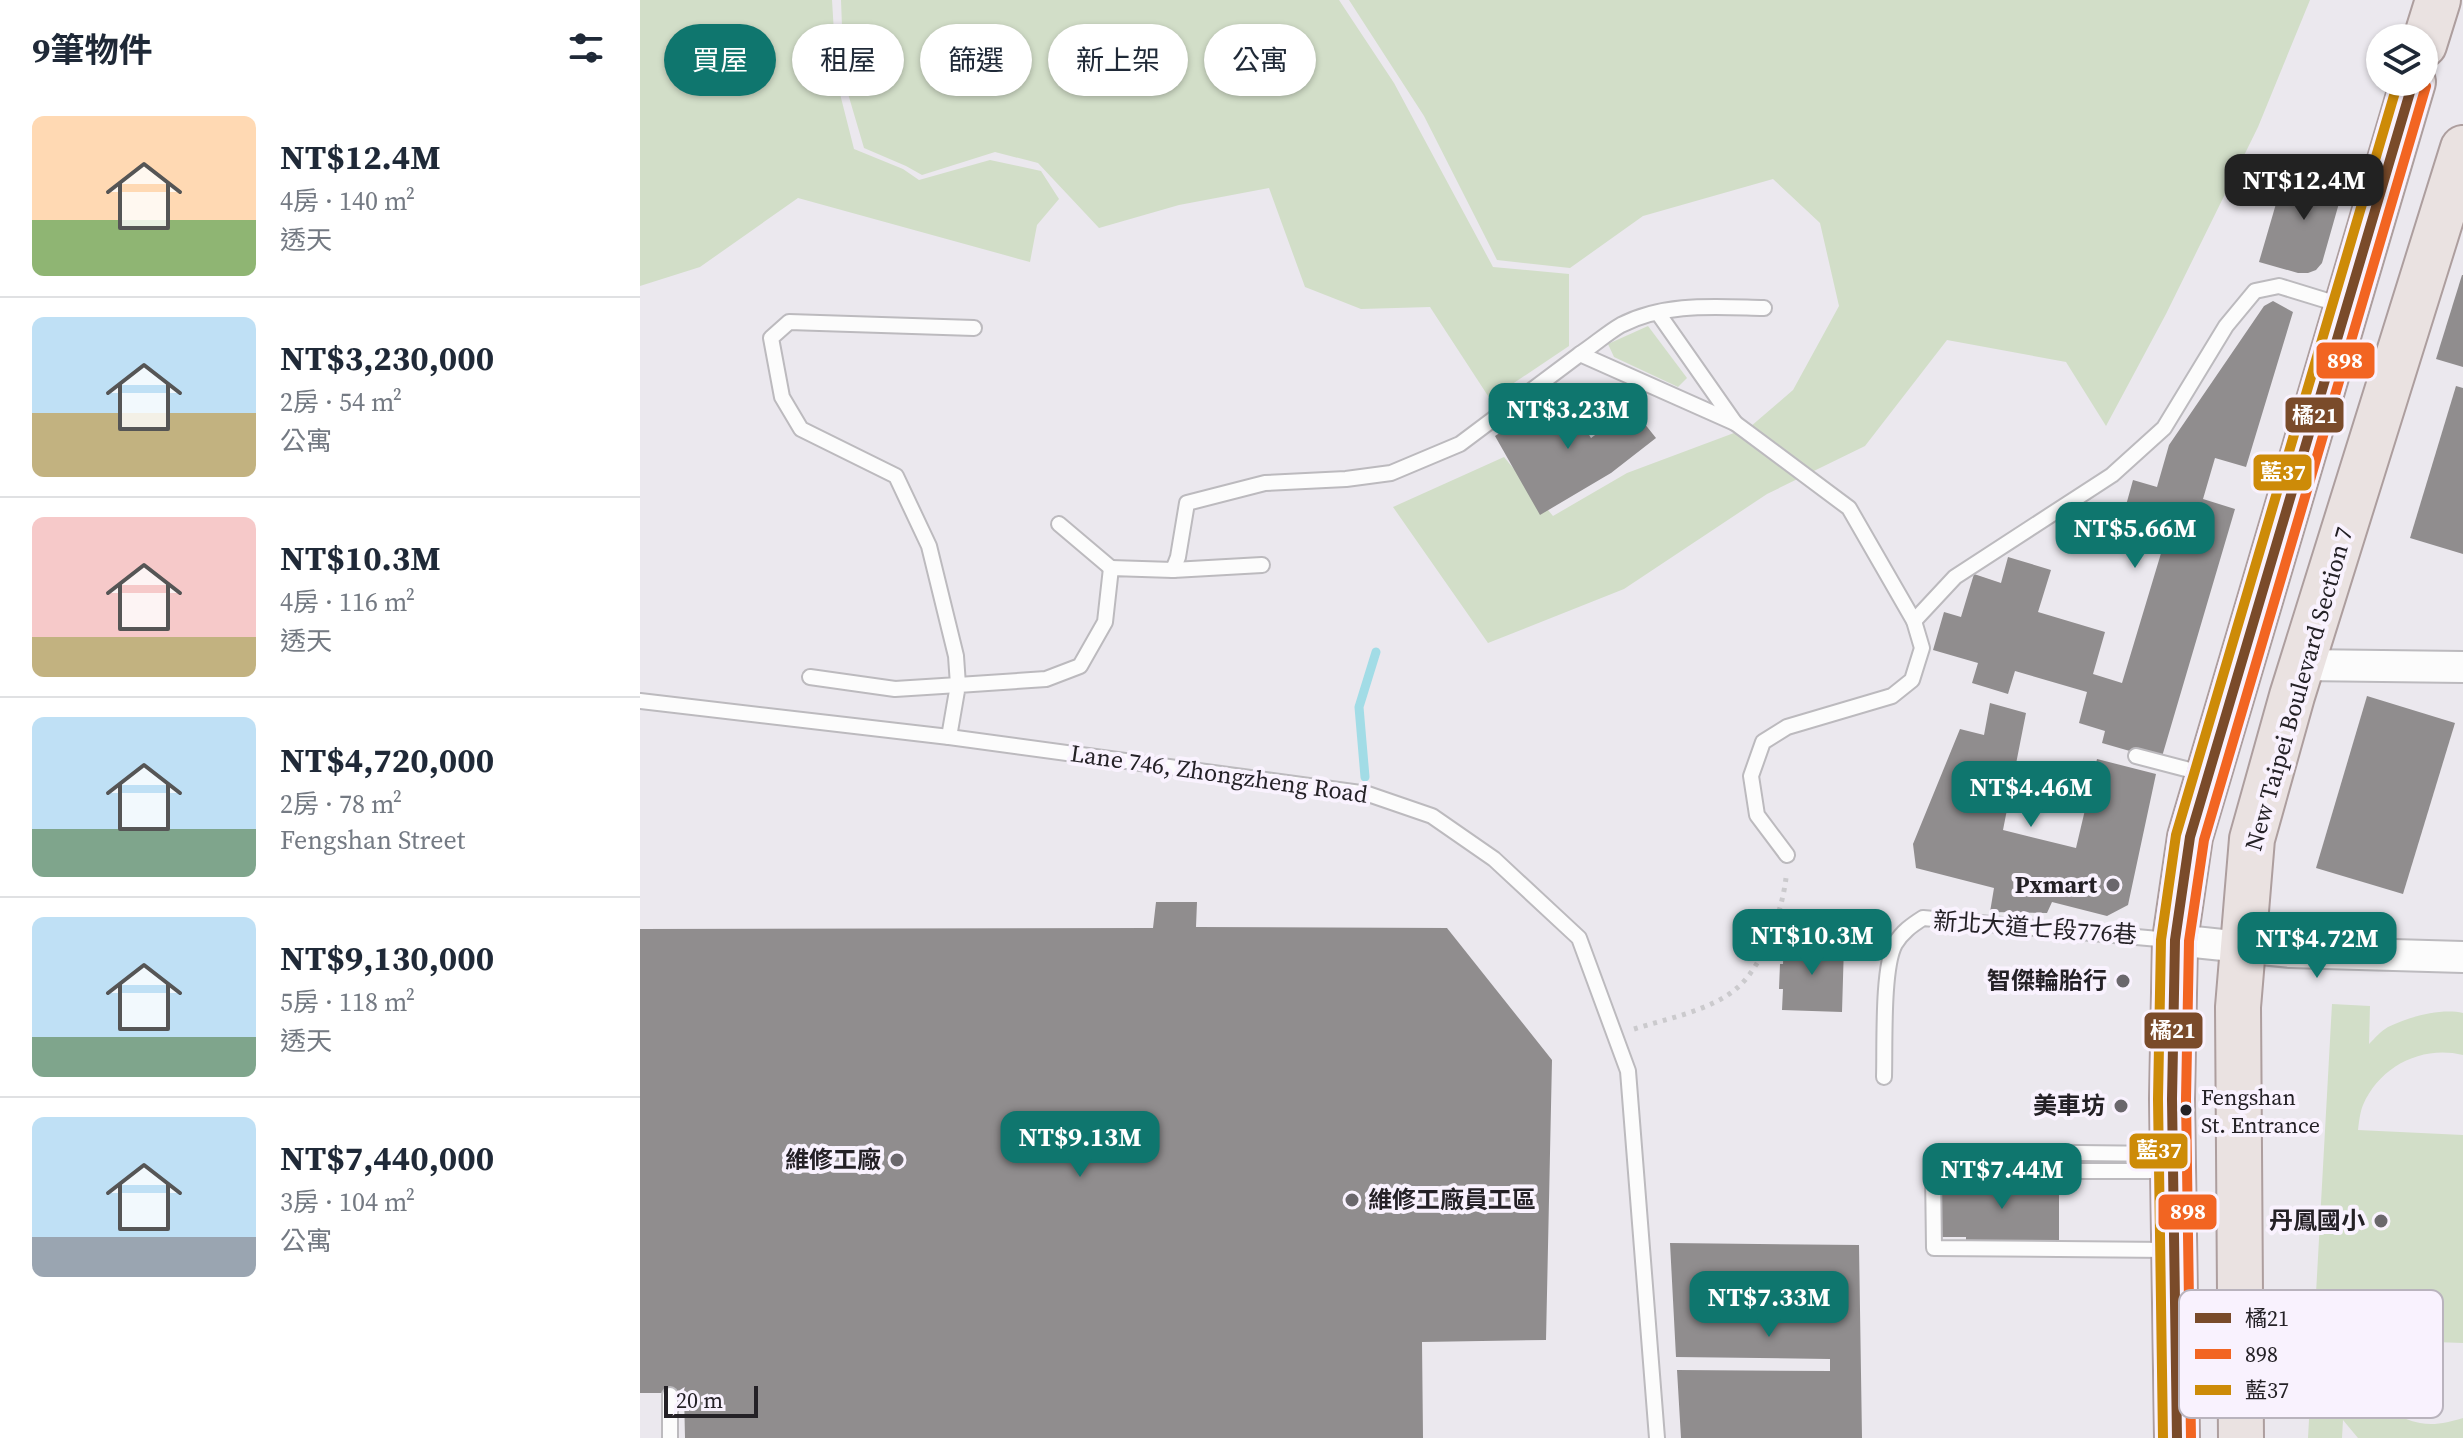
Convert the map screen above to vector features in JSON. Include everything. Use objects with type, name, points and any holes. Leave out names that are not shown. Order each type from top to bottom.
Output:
[{"type":"main road","points":[[2431,24],[2438,0]]},
{"type":"main road","points":[[2177,1438],[2173,1163],[2175,940],[2190,837],[2409,96]]},
{"type":"main road","name":"New Taipei Boulevard Section 7","points":[[2240,1290],[2238,1007],[2252,839],[2302,665],[2463,148]]},
{"type":"main road","name":"New Taipei Boulevard Section 7","points":[[2241,1418],[2241,1438]]},
{"type":"street","points":[[2302,665],[2463,667]]},
{"type":"street","points":[[2175,940],[2290,952],[2463,957]]},
{"type":"lane","points":[[1914,621],[1955,577],[2112,475],[2164,428],[2226,326],[2255,291],[2279,286],[2346,306]]},
{"type":"lane","points":[[1173,570],[1187,503],[1265,483],[1346,479],[1391,473],[1460,444],[1622,325],[1685,307],[1764,308]]},
{"type":"lane","points":[[1658,313],[1735,423]]},
{"type":"lane","points":[[949,737],[958,685],[956,656],[929,546],[896,476],[801,429],[782,397],[771,338],[789,322],[974,328]]},
{"type":"lane","points":[[1580,354],[1735,423],[1849,508],[1914,621],[1922,648],[1912,680],[1892,696],[1787,727],[1763,742],[1751,776],[1757,815],[1787,855]]},
{"type":"lane","points":[[1059,524],[1111,568],[1173,570],[1262,565]]},
{"type":"lane","points":[[810,677],[895,689],[1046,679],[1080,666],[1105,622],[1111,568]]},
{"type":"lane","name":"Lane 746, Zhongzheng Road","points":[[640,701],[949,737],[1368,794],[1432,816],[1494,859],[1579,938],[1628,1071],[1657,1438]]},
{"type":"lane","points":[[2136,756],[2208,775]]},
{"type":"lane","name":"新北大道七段776巷","points":[[1884,1077],[1888,962],[1895,943],[1908,928],[1923,918],[2175,940]]},
{"type":"lane","points":[[1988,1152],[2173,1163]]},
{"type":"lane","points":[[2173,1163],[1933,1171],[1934,1248],[2174,1250]]},
{"type":"lane","points":[[670,1395],[670,1438]]},
{"type":"path","points":[[1614,1036],[1705,1006],[1736,989],[1756,966],[1772,931],[1785,882],[1787,855]]},
{"type":"green space","points":[[640,0],[832,0],[833,24],[792,24],[792,96],[841,96],[854,149],[903,169],[919,180],[990,160],[1041,171],[1059,199],[1037,225],[1030,262],[798,198],[700,267],[640,286]]},
{"type":"green space","points":[[841,0],[1339,0],[1394,83],[1493,267],[1569,274],[1569,346],[1490,399],[1430,307],[1361,309],[1305,287],[1269,188],[1179,205],[1099,228],[1038,163],[995,152],[922,175],[864,148],[849,96],[904,96],[904,24],[842,24]]},
{"type":"green space","points":[[1349,0],[2310,0],[2258,127],[2166,314],[2106,426],[2066,362],[1947,340],[1865,446],[1767,494],[1624,589],[1488,643],[1393,507],[1504,457],[1553,516],[1627,473],[1750,427],[1793,390],[1839,306],[1820,223],[1773,179],[1643,216],[1570,268],[1497,260],[1424,116]]},
{"type":"green space","points":[[1648,326],[1687,378],[1678,387],[1614,357],[1608,344]]},
{"type":"green space","points":[[2332,1004],[2370,1006],[2369,1044],[2385,1029],[2405,1020],[2425,1014],[2463,1013],[2463,1055],[2432,1053],[2391,1069],[2370,1091],[2362,1108],[2358,1130],[2463,1135],[2463,1343],[2443,1342],[2443,1290],[2316,1290]]},
{"type":"green space","points":[[2309,1418],[2404,1418],[2437,1424],[2463,1418],[2463,1438],[2358,1438],[2343,1420],[2342,1438],[2308,1438]]},
{"type":"building","points":[[2306,164],[2347,175],[2322,263],[2316,270],[2298,273],[2259,262],[2280,190],[2297,195]]},
{"type":"building","points":[[2463,275],[2463,367],[2436,359]]},
{"type":"building","points":[[2273,301],[2293,312],[2246,467],[2215,458],[2203,499],[2235,509],[2161,760],[2102,743],[2105,731],[2079,723],[2087,692],[2015,671],[2008,694],[1972,683],[1978,663],[1933,650],[1944,612],[1961,617],[1974,574],[2001,583],[2008,557],[2051,570],[2038,612],[2105,632],[2093,674],[2122,683],[2165,540],[2120,527],[2133,480],[2157,487],[2169,445],[2264,306]]},
{"type":"building","points":[[2456,386],[2463,388],[2463,554],[2410,538]]},
{"type":"building","points":[[1563,392],[1591,438],[1632,408],[1656,438],[1611,473],[1540,515],[1495,436]]},
{"type":"building","points":[[2367,696],[2455,723],[2403,894],[2316,868]]},
{"type":"building","points":[[1990,703],[2026,713],[2003,830],[2076,848],[2097,759],[2156,774],[2128,905],[2107,916],[2052,902],[2047,913],[1990,912],[1994,888],[1916,868],[1913,844],[1960,729],[1984,735]]},
{"type":"building","points":[[1156,902],[1197,902],[1196,927],[1447,928],[1552,1060],[1546,1340],[1422,1342],[1423,1438],[685,1438],[684,1393],[640,1393],[640,929],[1153,928]]},
{"type":"building","points":[[1784,943],[1844,945],[1842,1012],[1782,1010],[1783,989],[1779,989]]},
{"type":"building","points":[[1964,1176],[2059,1176],[2059,1245],[1966,1245],[1966,1237],[1938,1237],[1938,1192],[1964,1192]]},
{"type":"building","points":[[1670,1243],[1859,1245],[1862,1438],[1681,1438],[1677,1370],[1830,1371],[1830,1359],[1676,1357]]},
{"type":"waterway","points":[[1365,777],[1359,707],[1376,652]]},
{"type":"transit line","name":"藍37","points":[[2163,1438],[2158,1099],[2161,940],[2176,835],[2394,96]]},
{"type":"transit line","name":"橘21","points":[[2177,1438],[2172,1099],[2175,940],[2190,837],[2409,96]]},
{"type":"transit line","name":"898","points":[[2189,1290],[2186,1099],[2189,941],[2204,840],[2423,96]]},
{"type":"transit line","name":"898","points":[[2191,1418],[2191,1438]]},
{"type":"place","name":"Pxmart","points":[[2113,885]]},
{"type":"place","name":"智傑輪胎行","points":[[2123,981]]},
{"type":"place","name":"美車坊","points":[[2121,1106]]},
{"type":"place","name":"Fengshan St. Entrance","points":[[2186,1110]]},
{"type":"place","name":"維修工廠","points":[[897,1160]]},
{"type":"place","name":"維修工廠員工區","points":[[1352,1200]]},
{"type":"place","name":"丹鳳國小","points":[[2381,1221]]}]
